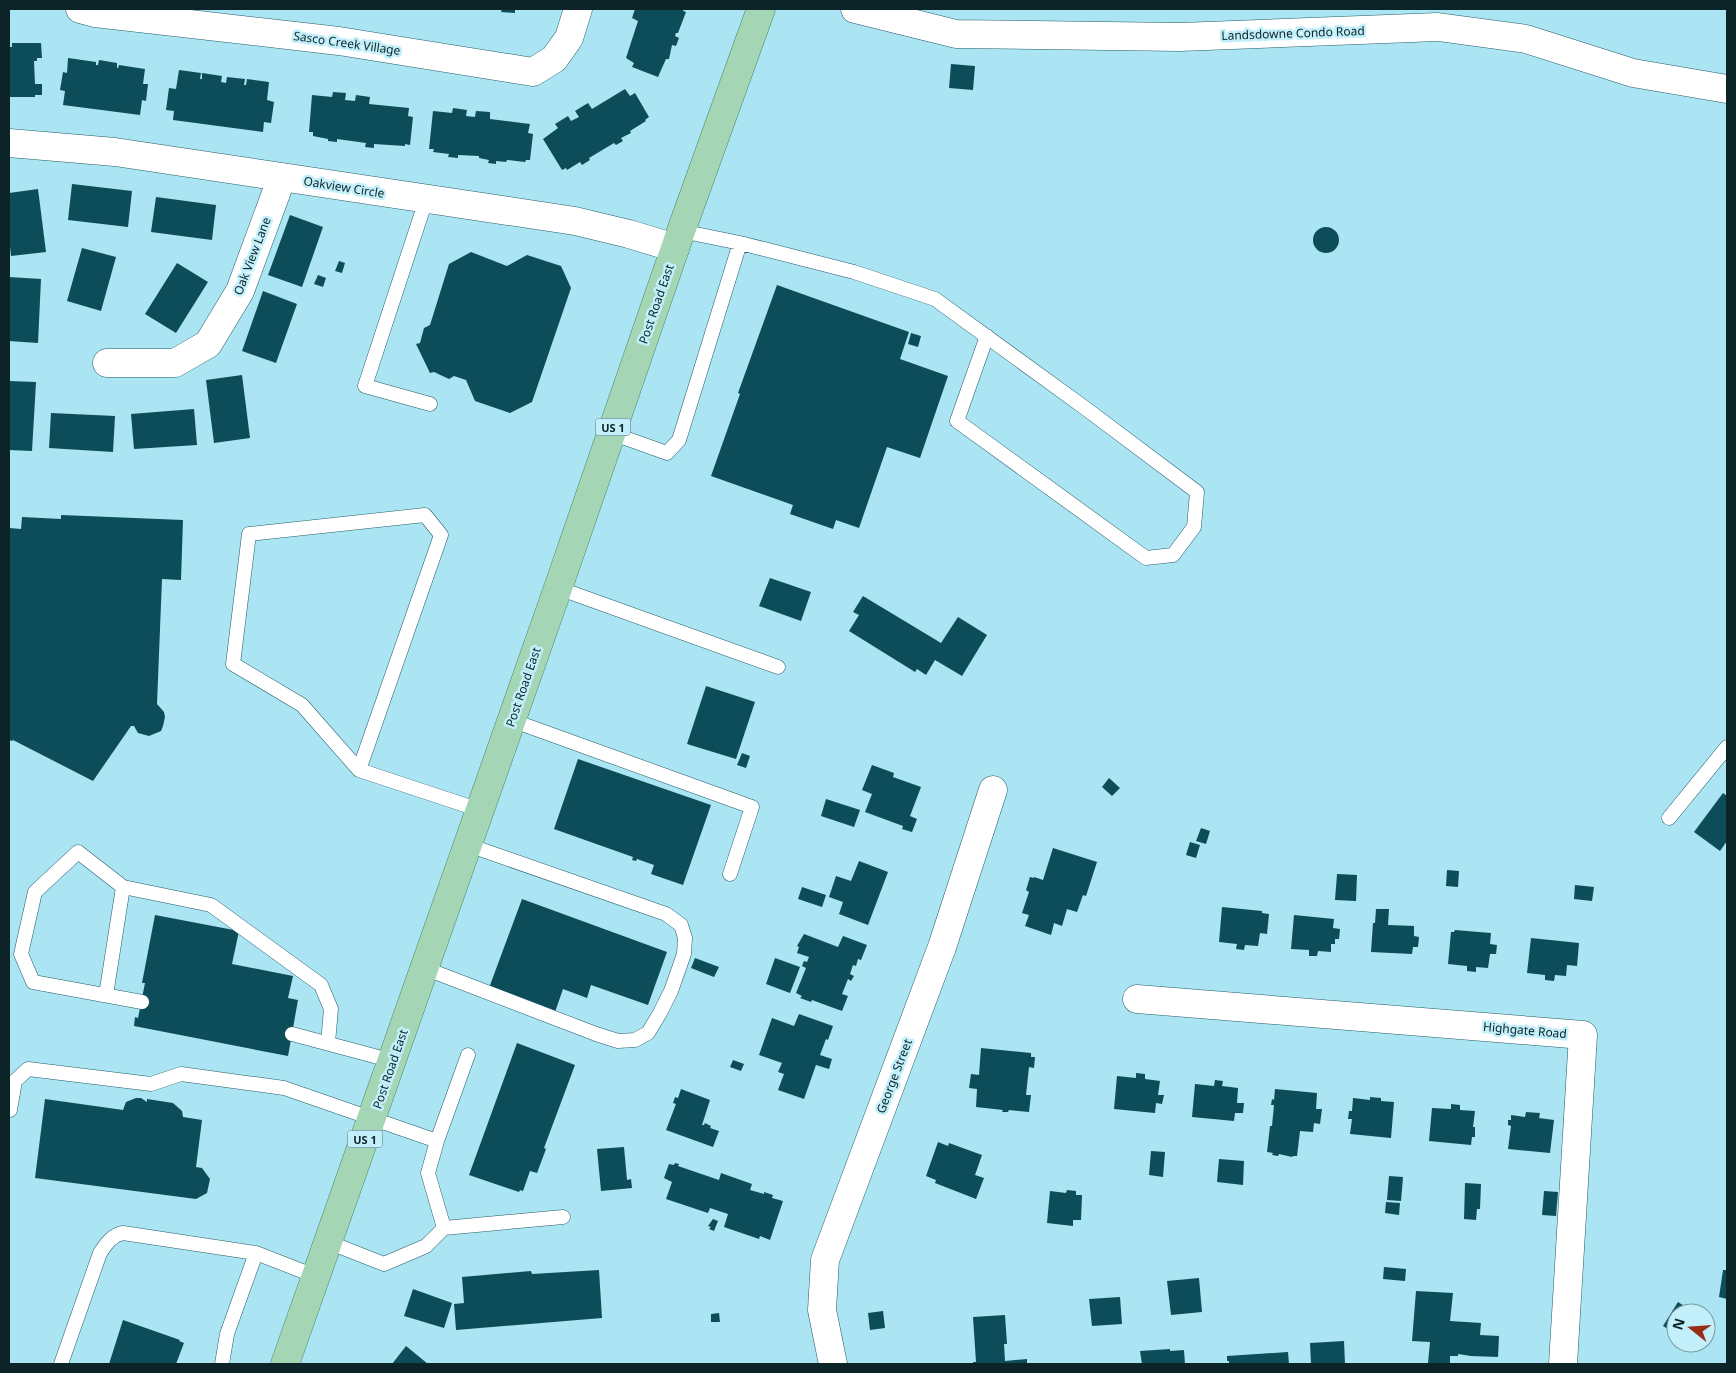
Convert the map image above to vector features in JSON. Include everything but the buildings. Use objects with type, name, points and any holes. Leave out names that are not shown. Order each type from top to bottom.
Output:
[{"type":"main road","name":"Post Road East","points":[[285,1364],[468,846],[678,239],[761,9]]},
{"type":"street","name":"Sasco Creek Village","points":[[80,9],[95,13],[339,40],[533,72],[554,59],[568,38],[578,9]]},
{"type":"street","name":"Landsdowne Condo Road","points":[[855,9],[956,34],[1180,37],[1438,27],[1526,39],[1633,74],[1727,89]]},
{"type":"street","name":"Oakview Circle","points":[[9,143],[115,152],[575,221],[629,234],[678,239]]},
{"type":"street","name":"Oak View Lane","points":[[107,363],[175,363],[208,344],[240,291],[282,177]]},
{"type":"street","name":"George Street","points":[[833,1364],[822,1310],[824,1260],[942,947],[993,790]]},
{"type":"street","name":"Highgate Road","points":[[1137,999],[1583,1035],[1563,1364]]},
{"type":"lane","points":[[426,200],[365,386],[430,404]]},
{"type":"lane","points":[[678,239],[740,243],[854,272],[935,299],[986,336],[1197,492],[1194,527],[1173,555],[1146,558],[957,421],[986,336]]},
{"type":"lane","points":[[611,433],[667,453],[679,440],[740,243]]},
{"type":"lane","points":[[359,770],[441,535],[426,515],[249,534],[232,664],[302,705],[359,770],[480,810]]},
{"type":"lane","points":[[558,588],[778,667]]},
{"type":"lane","points":[[512,720],[752,807],[730,874]]},
{"type":"lane","points":[[1669,818],[1727,747]]},
{"type":"lane","points":[[424,968],[618,1041],[636,1040],[648,1033],[671,991],[684,954],[685,938],[681,925],[666,914],[468,846]]},
{"type":"lane","points":[[142,1002],[33,982],[21,954],[34,892],[78,852],[123,887],[211,905],[321,985],[331,1008],[328,1043]]},
{"type":"lane","points":[[106,995],[123,887]]},
{"type":"lane","points":[[292,1034],[392,1061]]},
{"type":"lane","points":[[444,1228],[428,1173],[437,1141],[468,1055]]},
{"type":"lane","points":[[10,1110],[15,1081],[28,1069],[151,1084],[181,1074],[284,1088],[437,1141]]},
{"type":"lane","points":[[328,1242],[384,1264],[426,1246],[444,1228],[563,1217]]},
{"type":"lane","points":[[61,1364],[100,1253],[112,1237],[123,1233],[256,1253],[315,1276]]},
{"type":"lane","points":[[222,1364],[227,1334],[256,1253]]}]
